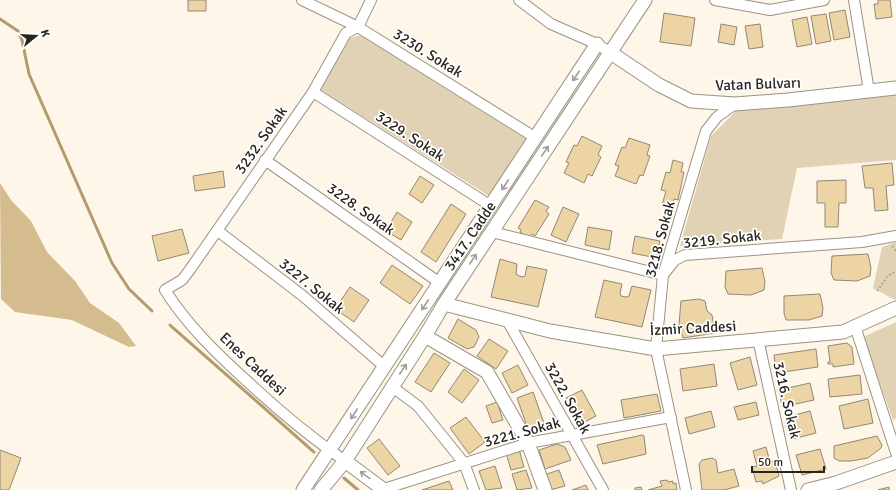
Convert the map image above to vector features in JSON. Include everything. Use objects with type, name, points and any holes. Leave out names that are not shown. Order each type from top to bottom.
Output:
[{"type":"street","name":"3230. Sokak","points":[[302,0],[358,27],[536,138]]},
{"type":"street","name":"3232. Sokak","points":[[165,290],[182,280],[218,231],[265,160],[313,92],[346,32],[358,27],[372,0]]},
{"type":"street","points":[[519,0],[551,24],[597,44],[611,53]]},
{"type":"street","name":"3417. Cadde","points":[[325,489],[345,461],[444,304],[645,0]]},
{"type":"street","points":[[715,0],[770,10],[824,0]]},
{"type":"street","points":[[854,0],[869,91]]},
{"type":"street","name":"3417. Cadde","points":[[303,490],[597,44]]},
{"type":"street","name":"Vatan Bulvarı","points":[[611,53],[659,85],[691,101],[735,104],[788,100],[896,88]]},
{"type":"street","name":"3229. Sokak","points":[[313,92],[491,206]]},
{"type":"street","name":"3218. Sokak","points":[[686,490],[656,349],[663,275],[706,131],[717,117],[735,104]]},
{"type":"street","name":"3228. Sokak","points":[[265,160],[440,283]]},
{"type":"street","name":"3227. Sokak","points":[[218,231],[303,296],[385,367]]},
{"type":"street","points":[[492,232],[663,275]]},
{"type":"street","name":"3219. Sokak","points":[[663,275],[675,260],[685,255],[862,242],[896,236]]},
{"type":"street","name":"Enes Caddesi","points":[[165,290],[174,305],[214,351],[299,428],[345,461]]},
{"type":"street","name":"İzmir Caddesi","points":[[444,304],[550,331],[656,349],[843,332],[896,308]]},
{"type":"street","name":"3222. Sokak","points":[[507,320],[603,490]]},
{"type":"street","points":[[854,326],[896,453]]},
{"type":"street","points":[[425,336],[487,372],[528,443],[545,490]]},
{"type":"street","name":"3216. Sokak","points":[[758,339],[791,490]]},
{"type":"street","points":[[391,386],[418,406],[464,463],[474,490]]},
{"type":"street","name":"3221. Sokak","points":[[384,490],[528,443],[671,417]]},
{"type":"street","points":[[345,461],[384,490]]},
{"type":"street","points":[[808,490],[838,486],[896,462]]},
{"type":"street","points":[[311,478],[325,489]]},
{"type":"path","points":[[877,291],[888,276],[896,271]]},
{"type":"shaded area","points":[[361,35],[527,138],[489,196],[321,90],[350,38]]},
{"type":"shaded area","points":[[896,94],[896,160],[797,168],[782,239],[680,246],[711,136],[737,110]]},
{"type":"shaded area","points":[[0,183],[11,200],[31,221],[47,252],[75,281],[90,303],[119,323],[136,346],[129,347],[72,320],[15,312],[1,299]]},
{"type":"shaded area","points":[[896,242],[895,300],[873,288],[882,247]]},
{"type":"shaded area","points":[[896,322],[896,418],[893,420],[863,337]]},
{"type":"building","points":[[188,0],[206,0],[206,11],[188,11]]},
{"type":"building","points":[[878,0],[890,0],[892,17],[876,19],[874,4],[878,4]]},
{"type":"building","points":[[845,10],[850,37],[834,40],[829,13]]},
{"type":"building","points":[[664,13],[695,18],[691,46],[660,42]]},
{"type":"building","points":[[826,14],[831,41],[816,44],[811,16]]},
{"type":"building","points":[[807,17],[812,44],[797,47],[792,20]]},
{"type":"building","points":[[721,24],[737,27],[734,45],[718,42]]},
{"type":"building","points":[[760,24],[763,47],[749,49],[745,26]]},
{"type":"building","points":[[582,136],[602,146],[598,155],[601,157],[592,176],[588,174],[584,183],[564,173],[569,163],[566,162],[574,145],[577,146]]},
{"type":"building","points":[[629,138],[650,145],[647,155],[650,156],[643,176],[640,175],[636,184],[615,176],[619,166],[615,165],[622,147],[625,148]]},
{"type":"building","points":[[673,160],[683,163],[681,172],[684,172],[678,200],[674,199],[672,207],[662,205],[666,191],[661,190],[666,172],[670,173]]},
{"type":"building","points":[[892,163],[894,185],[886,186],[888,210],[875,211],[873,188],[865,188],[862,166]]},
{"type":"building","points":[[223,171],[225,187],[195,191],[193,176]]},
{"type":"building","points":[[420,176],[434,185],[422,203],[409,194]]},
{"type":"building","points":[[846,180],[846,203],[839,203],[838,227],[825,227],[825,203],[817,203],[817,181]]},
{"type":"building","points":[[535,200],[549,207],[546,211],[549,214],[535,236],[532,234],[529,238],[520,232],[521,230],[518,228]]},
{"type":"building","points":[[451,204],[466,214],[436,262],[421,252]]},
{"type":"building","points":[[563,207],[579,214],[566,242],[551,235]]},
{"type":"building","points":[[397,212],[412,222],[401,240],[386,231]]},
{"type":"building","points":[[588,227],[612,231],[609,250],[585,245]]},
{"type":"building","points":[[182,229],[189,253],[158,261],[152,236]]},
{"type":"building","points":[[635,236],[660,241],[656,258],[632,253]]},
{"type":"building","points":[[868,254],[871,268],[870,276],[857,281],[834,280],[831,273],[832,256]]},
{"type":"building","points":[[500,259],[517,264],[516,273],[522,277],[525,276],[527,266],[547,270],[538,307],[491,297]]},
{"type":"building","points":[[392,265],[423,286],[410,304],[380,283]]},
{"type":"building","points":[[762,268],[765,282],[764,290],[751,295],[728,294],[725,287],[726,271]]},
{"type":"building","points":[[604,280],[622,284],[620,293],[621,296],[629,296],[632,286],[651,290],[642,327],[595,317]]},
{"type":"building","points":[[350,287],[369,300],[354,322],[335,309]]},
{"type":"building","points":[[820,294],[823,308],[822,316],[809,320],[786,320],[784,313],[784,296]]},
{"type":"building","points":[[699,299],[705,301],[707,311],[712,315],[715,333],[683,338],[679,324],[681,301]]},
{"type":"building","points":[[458,319],[476,330],[479,337],[474,347],[467,349],[448,338]]},
{"type":"building","points":[[489,339],[508,351],[496,369],[477,356]]},
{"type":"building","points":[[847,343],[852,347],[854,364],[833,367],[833,364],[828,364],[828,362],[830,362],[828,346]]},
{"type":"building","points":[[816,349],[818,367],[776,373],[774,355]]},
{"type":"building","points":[[434,353],[450,363],[431,392],[415,382]]},
{"type":"building","points":[[750,357],[757,385],[738,390],[730,363]]},
{"type":"building","points":[[714,364],[717,386],[683,391],[680,369]]},
{"type":"building","points":[[518,365],[528,385],[512,393],[502,373]]},
{"type":"building","points":[[464,369],[479,380],[462,403],[448,392]]},
{"type":"building","points":[[860,375],[862,394],[830,397],[828,379]]},
{"type":"building","points":[[810,383],[814,400],[782,407],[779,390]]},
{"type":"building","points":[[582,390],[596,416],[581,424],[566,398]]},
{"type":"building","points":[[533,392],[544,423],[528,429],[517,398]]},
{"type":"building","points":[[657,394],[661,411],[624,418],[621,400]]},
{"type":"building","points":[[868,399],[873,423],[844,429],[839,406]]},
{"type":"building","points":[[497,402],[503,420],[492,423],[486,406]]},
{"type":"building","points":[[756,402],[759,415],[738,420],[734,407]]},
{"type":"building","points":[[711,411],[715,427],[689,434],[685,418]]},
{"type":"building","points":[[810,411],[816,433],[793,439],[787,417]]},
{"type":"building","points":[[466,417],[485,442],[469,454],[450,428]]},
{"type":"building","points":[[642,435],[644,436],[646,454],[603,464],[597,445]]},
{"type":"building","points":[[877,436],[882,445],[881,448],[868,458],[851,461],[839,461],[834,458],[834,446]]},
{"type":"building","points":[[379,439],[400,466],[388,475],[367,448]]},
{"type":"building","points":[[557,444],[565,447],[571,460],[545,469],[539,450]]},
{"type":"building","points":[[766,447],[770,462],[775,461],[779,476],[763,484],[762,481],[756,482],[752,467],[757,466],[753,451]]},
{"type":"building","points":[[519,449],[524,467],[511,470],[506,453]]},
{"type":"building","points":[[820,449],[826,469],[802,475],[796,455]]},
{"type":"building","points":[[0,450],[21,458],[9,490],[0,490]]},
{"type":"building","points":[[712,458],[716,460],[718,473],[734,469],[739,486],[724,490],[702,490],[699,464],[702,460]]},
{"type":"building","points":[[495,466],[502,488],[486,490],[479,471]]},
{"type":"building","points":[[526,470],[532,488],[517,490],[512,474]]},
{"type":"building","points":[[559,470],[565,486],[550,490],[544,475]]},
{"type":"building","points":[[667,480],[668,482],[673,481],[673,484],[676,483],[677,490],[648,490],[662,486],[660,481]]},
{"type":"building","points":[[449,481],[453,490],[422,490]]},
{"type":"building","points":[[586,485],[588,490],[572,490]]},
{"type":"building","points":[[641,487],[642,490],[635,490],[635,488]]},
{"type":"building","points":[[889,487],[889,490],[878,490]]},
{"type":"waterway","points":[[0,19],[18,31],[22,40],[29,74],[112,263],[129,289],[152,311]]},
{"type":"waterway","points":[[170,325],[314,452]]},
{"type":"waterway","points":[[344,478],[358,490]]}]
